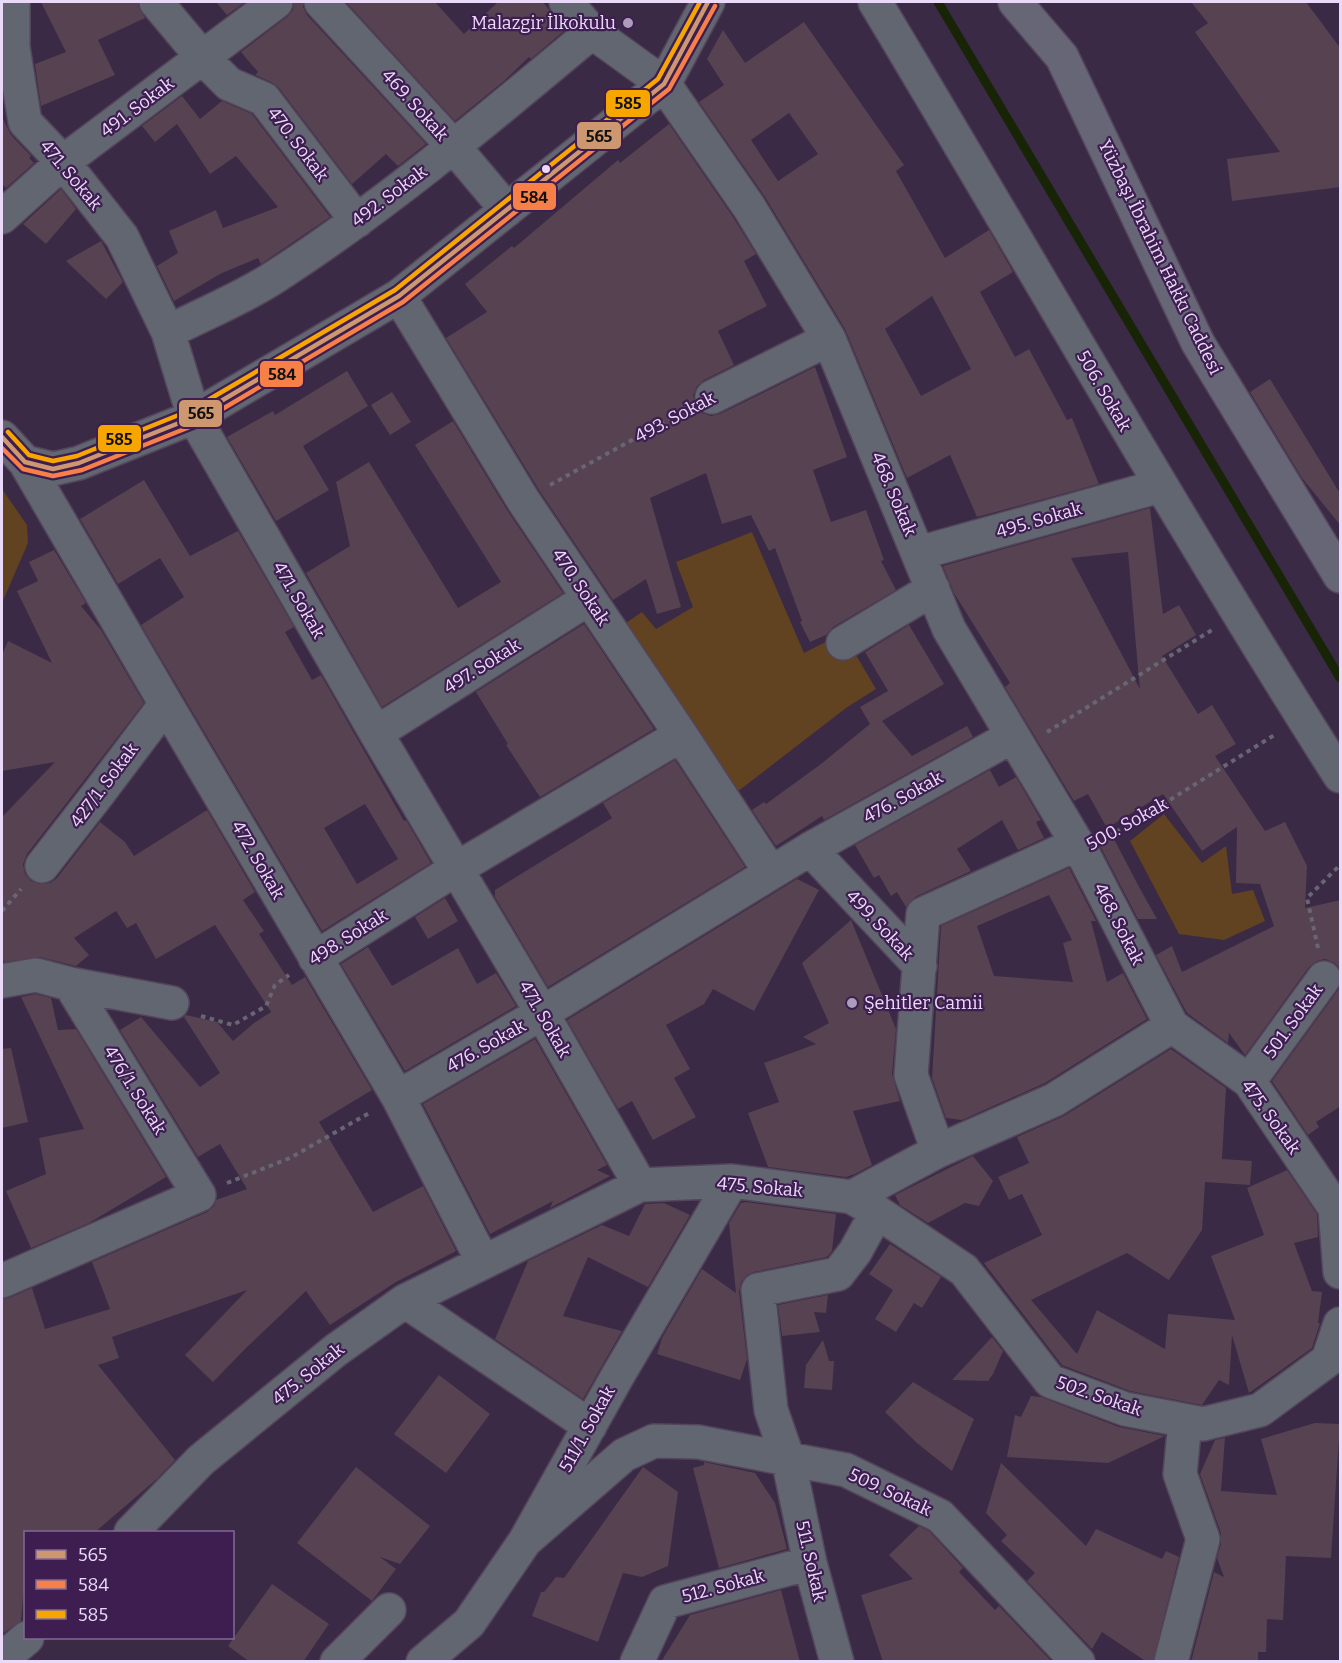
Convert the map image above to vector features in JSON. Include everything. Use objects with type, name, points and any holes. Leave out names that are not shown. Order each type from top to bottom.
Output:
[{"type":"main road","name":"Yüzbaşı İbrahim Hakkı Caddesi","points":[[1016,2],[1062,57],[1198,343],[1341,576]]},
{"type":"street","name":"471. Sokak","points":[[13,2],[14,47],[26,122],[63,162],[122,237],[168,332],[194,417],[376,733],[542,1012],[640,1185]]},
{"type":"street","name":"470. Sokak","points":[[156,2],[203,58],[229,84],[264,99],[357,221]]},
{"type":"street","name":"491. Sokak","points":[[2,217],[63,162],[276,2]]},
{"type":"street","name":"469. Sokak","points":[[321,2],[454,147],[507,210]]},
{"type":"street","name":"468. Sokak","points":[[566,2],[592,32],[664,84],[749,207],[829,339],[949,629],[1081,850],[1172,1026]]},
{"type":"street","points":[[26,462],[53,470],[194,417],[399,296],[664,84],[708,2]]},
{"type":"street","name":"506. Sokak","points":[[875,2],[1160,486],[1341,776]]},
{"type":"street","name":"492. Sokak","points":[[168,332],[267,281],[357,221],[454,147],[592,32]]},
{"type":"street","name":"470. Sokak","points":[[399,296],[523,500],[771,873]]},
{"type":"street","name":"493. Sokak","points":[[712,397],[829,339]]},
{"type":"street","name":"472. Sokak","points":[[2,437],[26,462],[398,1097],[483,1262]]},
{"type":"street","name":"495. Sokak","points":[[919,554],[1160,486]]},
{"type":"street","points":[[843,643],[933,589]]},
{"type":"street","name":"497. Sokak","points":[[376,733],[588,599]]},
{"type":"street","name":"427/1. Sokak","points":[[42,866],[166,704]]},
{"type":"street","name":"498. Sokak","points":[[315,958],[456,869],[681,735]]},
{"type":"street","name":"476. Sokak","points":[[398,1097],[810,849],[1016,742]]},
{"type":"street","name":"500. Sokak","points":[[920,966],[923,914],[1068,848],[1081,850]]},
{"type":"street","name":"499. Sokak","points":[[810,849],[920,966],[911,1075],[938,1151]]},
{"type":"street","points":[[2,981],[36,975],[70,984],[172,1003]]},
{"type":"street","name":"501. Sokak","points":[[1249,1081],[1324,978]]},
{"type":"street","name":"476/1. Sokak","points":[[70,984],[199,1195]]},
{"type":"street","points":[[788,1459],[771,1410],[758,1290],[838,1274],[855,1252],[864,1204],[938,1151],[1054,1100],[1172,1026]]},
{"type":"street","name":"475. Sokak","points":[[1172,1026],[1249,1081],[1338,1207]]},
{"type":"street","name":"475. Sokak","points":[[133,1531],[201,1460],[336,1350],[405,1301],[640,1185],[732,1181],[864,1204]]},
{"type":"street","name":"511/1. Sokak","points":[[423,1662],[469,1623],[525,1541],[732,1181]]},
{"type":"street","points":[[2,1281],[199,1195]]},
{"type":"street","name":"502. Sokak","points":[[864,1204],[964,1270],[1050,1381],[1125,1409],[1203,1424],[1260,1410],[1328,1360],[1341,1324]]},
{"type":"street","points":[[1338,1207],[1341,1272]]},
{"type":"street","points":[[405,1301],[590,1426]]},
{"type":"street","points":[[1171,1662],[1203,1539],[1180,1474],[1185,1421]]},
{"type":"street","name":"509. Sokak","points":[[525,1541],[624,1455],[654,1441],[698,1442],[846,1470],[940,1516],[1078,1662]]},
{"type":"street","name":"511. Sokak","points":[[788,1459],[810,1563],[837,1662]]},
{"type":"street","name":"512. Sokak","points":[[637,1662],[665,1602],[810,1563]]},
{"type":"street","points":[[337,1662],[389,1610]]},
{"type":"street","points":[[2,1659],[26,1639]]},
{"type":"path","name":"493. Sokak","points":[[523,500],[712,397]]},
{"type":"path","points":[[1016,742],[1238,614]]},
{"type":"path","name":"500. Sokak","points":[[1081,850],[1131,824],[1303,718]]},
{"type":"path","name":"501. Sokak","points":[[1324,978],[1307,898],[1341,865]]},
{"type":"path","name":"498. Sokak","points":[[172,1003],[202,1017],[233,1025],[266,1006],[274,985],[315,958]]},
{"type":"path","points":[[199,1195],[290,1158],[398,1097]]},
{"type":"shaded area","points":[[2,489],[27,525],[28,543],[2,603]]},
{"type":"shaded area","points":[[752,532],[804,653],[843,633],[876,689],[846,708],[737,792],[689,716],[684,720],[626,623],[642,612],[656,629],[693,607],[676,562]]},
{"type":"shaded area","points":[[1164,814],[1202,863],[1226,846],[1232,894],[1253,890],[1265,921],[1224,940],[1179,934],[1130,841]]},
{"type":"building","points":[[41,2],[138,2],[145,18],[98,40],[115,75],[41,106],[35,64],[66,52]]},
{"type":"building","points":[[216,2],[245,2],[227,15]]},
{"type":"building","points":[[294,2],[303,2],[307,15],[426,144],[398,166],[386,154],[352,184],[279,88],[255,75],[258,72],[241,52],[287,17],[293,10]]},
{"type":"building","points":[[346,2],[435,2],[464,34],[498,2],[543,2],[565,30],[531,59],[529,57],[455,121]]},
{"type":"building","points":[[1191,2],[1306,2],[1341,49],[1341,187],[1232,201],[1227,159],[1280,152],[1195,32],[1208,23]]},
{"type":"building","points":[[804,22],[904,165],[896,171],[945,258],[989,230],[1013,272],[980,292],[1015,357],[1029,349],[1067,420],[1072,418],[1099,484],[977,517],[950,455],[907,478],[845,329],[765,197],[699,102],[724,85],[707,59],[723,30],[745,63]],"holes":[[[789,113],[818,154],[778,181],[751,140]],[[932,296],[971,369],[921,396],[885,329]]]},
{"type":"building","points":[[182,96],[200,119],[222,101],[252,114],[330,217],[261,264],[258,258],[220,274],[174,301],[157,266],[178,253],[169,231],[216,210],[223,228],[278,207],[236,156],[210,174],[177,124],[155,142],[142,126]]},
{"type":"building","points":[[2,117],[11,135],[31,156],[29,158],[34,163],[6,188],[2,184]]},
{"type":"building","points":[[669,124],[756,254],[744,261],[767,306],[718,331],[734,365],[697,386],[693,395],[695,405],[702,413],[711,416],[720,414],[815,367],[847,457],[813,470],[831,522],[866,510],[884,560],[881,561],[896,590],[833,627],[826,635],[810,642],[800,622],[802,621],[775,548],[769,551],[751,515],[722,524],[706,473],[650,498],[681,607],[657,614],[646,579],[613,600],[539,490],[446,338],[487,312],[465,284],[512,246],[514,248],[618,160],[620,163]]},
{"type":"building","points":[[61,189],[76,209],[46,244],[23,224]]},
{"type":"building","points":[[101,241],[123,282],[106,299],[66,261]]},
{"type":"building","points":[[347,371],[368,406],[303,446],[329,490],[276,521],[227,437],[273,411],[275,415]]},
{"type":"building","points":[[1270,379],[1341,495],[1341,526],[1302,478],[1250,392]]},
{"type":"building","points":[[392,392],[411,422],[390,435],[371,405]]},
{"type":"building","points":[[453,421],[507,510],[563,593],[382,707],[306,573],[350,546],[336,482],[369,462],[458,608],[501,582],[415,445]]},
{"type":"building","points":[[144,480],[190,556],[238,531],[294,627],[285,632],[312,680],[321,675],[404,821],[406,820],[431,863],[322,931],[141,625],[184,597],[160,558],[118,584],[80,519]],"holes":[[[365,804],[398,859],[357,884],[324,828]]]},
{"type":"building","points":[[1150,508],[1163,614],[1179,605],[1196,635],[1162,656],[1198,714],[1212,705],[1236,744],[1215,756],[1265,831],[1285,822],[1307,866],[1305,908],[1341,900],[1341,969],[1335,963],[1325,959],[1309,967],[1245,1055],[1229,1033],[1228,1043],[1187,1013],[1156,955],[1172,946],[1182,972],[1274,926],[1260,884],[1236,883],[1237,827],[1202,851],[1163,794],[1107,828],[1088,794],[1074,801],[1005,687],[1010,683],[954,593],[943,566]],"holes":[[[1128,552],[1140,689],[1071,558]]]},
{"type":"building","points":[[54,550],[86,603],[81,606],[101,630],[144,703],[27,854],[23,864],[25,874],[31,881],[39,884],[50,883],[57,878],[100,822],[125,842],[134,856],[207,810],[255,892],[243,900],[264,931],[259,934],[292,985],[305,977],[372,1090],[319,1122],[373,1212],[423,1186],[456,1251],[396,1282],[330,1325],[306,1291],[213,1382],[185,1355],[247,1290],[112,1337],[119,1358],[98,1365],[175,1460],[158,1478],[96,1531],[24,1531],[24,1587],[21,1621],[2,1634],[2,1299],[32,1288],[45,1329],[110,1309],[92,1262],[207,1212],[214,1206],[216,1200],[247,1189],[220,1144],[198,1157],[120,1030],[141,1017],[200,1087],[220,1073],[184,1017],[186,1015],[217,1022],[233,1041],[271,1012],[215,925],[156,959],[136,923],[127,928],[116,911],[74,938],[89,955],[76,966],[40,957],[4,962],[2,957],[2,817],[55,762],[2,771],[2,655],[8,641],[52,663],[17,591],[38,581],[29,562]]},
{"type":"building","points":[[584,624],[654,729],[540,797],[506,745],[508,744],[476,692]]},
{"type":"building","points":[[909,625],[944,684],[882,721],[912,756],[967,726],[973,737],[824,820],[822,816],[776,846],[752,810],[764,802],[766,804],[821,764],[870,724],[860,707],[888,691],[865,652]]},
{"type":"building","points":[[675,760],[745,867],[548,987],[495,897],[495,890],[612,818],[603,803]]},
{"type":"building","points":[[990,770],[999,787],[1016,777],[1041,820],[1036,822],[1044,838],[1018,850],[1002,820],[957,849],[971,871],[915,897],[906,907],[897,892],[891,896],[879,875],[874,878],[855,845]]},
{"type":"building","points":[[1113,837],[1157,919],[1138,919],[1099,844]]},
{"type":"building","points":[[1069,868],[1096,921],[1091,921],[1107,982],[1123,973],[1147,1019],[1045,1083],[962,1120],[946,1118],[932,1078],[941,926]],"holes":[[[1049,895],[1072,940],[1063,943],[1073,982],[994,976],[977,926]]]},
{"type":"building","points":[[797,879],[819,890],[754,1011],[713,989],[704,1004],[666,1025],[690,1069],[674,1078],[696,1117],[653,1140],[632,1101],[618,1109],[567,1020]]},
{"type":"building","points":[[445,898],[458,921],[428,939],[415,917]]},
{"type":"building","points":[[851,920],[896,1029],[892,1074],[900,1101],[853,1111],[872,1165],[855,1174],[846,1177],[768,1167],[748,1113],[779,1102],[764,1063],[816,1044],[803,1037],[829,1023],[802,963]]},
{"type":"building","points":[[368,947],[392,986],[458,948],[477,984],[496,973],[516,1006],[405,1071],[341,964]]},
{"type":"building","points":[[1341,986],[1341,1106],[1316,1122],[1319,1127],[1308,1135],[1272,1081]]},
{"type":"building","points":[[35,994],[51,998],[58,1030],[76,1029],[166,1177],[89,1223],[31,1248],[6,1191],[46,1174],[39,1138],[84,1129],[21,997]]},
{"type":"building","points":[[535,1039],[607,1165],[597,1170],[610,1176],[550,1208],[553,1201],[490,1234],[423,1104]]},
{"type":"building","points":[[11,1048],[28,1122],[2,1128],[2,1049]]},
{"type":"building","points":[[1171,1049],[1226,1088],[1222,1159],[1252,1161],[1250,1185],[1205,1182],[1202,1230],[1169,1280],[1127,1253],[1031,1300],[1077,1354],[1097,1310],[1165,1349],[1168,1314],[1235,1320],[1211,1256],[1264,1235],[1247,1188],[1287,1170],[1317,1214],[1318,1237],[1294,1243],[1312,1291],[1322,1292],[1318,1323],[1320,1323],[1312,1348],[1249,1393],[1232,1335],[1229,1385],[1219,1380],[1202,1405],[1130,1391],[1062,1365],[984,1263],[1042,1235],[1022,1194],[1009,1200],[998,1177],[1029,1163],[1017,1137],[1064,1116]]},
{"type":"building","points":[[973,1156],[993,1181],[979,1206],[965,1203],[928,1223],[900,1205],[895,1195]]},
{"type":"building","points":[[664,1203],[690,1215],[648,1287],[588,1257],[563,1316],[622,1331],[583,1399],[495,1339],[528,1261],[602,1225],[629,1236],[645,1204]]},
{"type":"building","points":[[741,1203],[836,1214],[832,1251],[827,1257],[754,1272],[747,1275],[741,1282],[739,1292],[747,1359],[740,1380],[657,1354],[662,1338],[702,1269],[736,1293],[729,1223]]},
{"type":"building","points":[[890,1244],[941,1277],[922,1308],[914,1303],[896,1332],[875,1319],[893,1290],[869,1274]]},
{"type":"building","points":[[828,1295],[826,1313],[814,1312],[820,1332],[782,1336],[778,1305]]},
{"type":"building","points":[[992,1337],[1003,1351],[988,1381],[952,1380]]},
{"type":"building","points":[[823,1340],[829,1361],[834,1361],[832,1390],[804,1388],[806,1365]]},
{"type":"building","points":[[439,1375],[490,1414],[446,1473],[394,1434]]},
{"type":"building","points":[[913,1382],[974,1419],[952,1471],[918,1444],[885,1412]]},
{"type":"building","points":[[1031,1396],[1041,1397],[1119,1427],[1165,1436],[1108,1463],[1007,1457],[1015,1415],[1021,1417]]},
{"type":"building","points":[[1315,1423],[1340,1424],[1331,1558],[1286,1556],[1283,1620],[1267,1619],[1266,1652],[1258,1652],[1258,1662],[1191,1662],[1214,1572],[1224,1577],[1217,1558],[1221,1533],[1200,1474],[1215,1440],[1225,1438],[1221,1491],[1277,1495],[1261,1439]]},
{"type":"building","points":[[704,1462],[755,1473],[775,1503],[787,1549],[719,1568],[693,1468],[704,1465]]},
{"type":"building","points":[[1001,1463],[1086,1546],[1096,1529],[1162,1559],[1166,1551],[1179,1557],[1153,1662],[1147,1662],[1102,1632],[1092,1649],[1027,1581],[1035,1573],[1001,1541],[1007,1535],[986,1513]]},
{"type":"building","points":[[356,1467],[430,1526],[400,1564],[380,1557],[396,1569],[372,1601],[297,1543]]},
{"type":"building","points":[[643,1467],[678,1492],[668,1566],[642,1577],[623,1573],[598,1642],[532,1616],[541,1592],[544,1592],[556,1577],[564,1578]]},
{"type":"building","points":[[919,1526],[929,1531],[963,1568],[959,1572],[995,1610],[999,1606],[1052,1662],[883,1662],[861,1595],[913,1579],[889,1555]]},
{"type":"building","points":[[272,1584],[329,1624],[303,1662],[250,1662],[228,1646]]},
{"type":"building","points":[[781,1590],[800,1662],[661,1662],[690,1615]]},
{"type":"waterway","points":[[938,2],[1340,678]]},
{"type":"transit line","name":"585","points":[[8,432],[29,455],[53,461],[77,456],[191,410],[395,290],[658,79],[700,2]]},
{"type":"transit line","name":"565","points":[[2,437],[25,462],[53,469],[79,463],[194,417],[399,296],[664,84],[708,2]]},
{"type":"transit line","name":"584","points":[[2,448],[23,469],[53,476],[82,470],[197,424],[403,302],[669,89],[715,6]]},
{"type":"place","name":"Malazgir İlkokulu","points":[[628,23]]},
{"type":"place","name":"Şehitler Camii","points":[[852,1003]]}]
